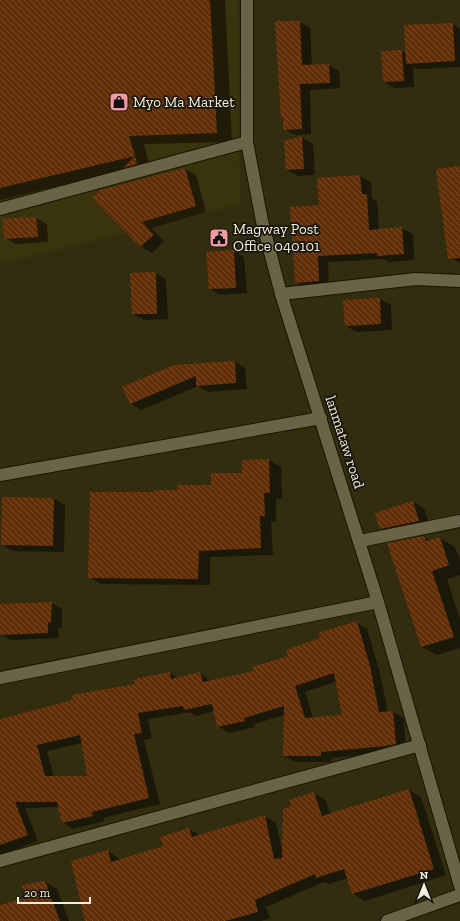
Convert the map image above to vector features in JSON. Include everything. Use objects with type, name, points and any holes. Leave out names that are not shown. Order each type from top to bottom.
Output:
[{"type":"street","name":"lanmataw road","points":[[247,0],[247,142],[262,221],[281,294],[360,541],[460,886]]},
{"type":"street","points":[[0,209],[247,142]]},
{"type":"street","points":[[281,294],[416,279],[460,281]]},
{"type":"street","points":[[0,475],[321,418]]},
{"type":"street","points":[[360,541],[460,521]]},
{"type":"street","points":[[0,678],[378,602]]},
{"type":"street","points":[[0,861],[420,745]]},
{"type":"street","points":[[387,921],[460,895]]},
{"type":"shaded area","name":"Myo Ma Market","points":[[0,0],[237,0],[240,204],[0,264]]},
{"type":"building","name":"Myo Ma Market","points":[[0,0],[210,0],[217,133],[129,136],[135,156],[0,188]]},
{"type":"building","points":[[275,21],[300,21],[302,65],[329,64],[330,83],[300,84],[302,129],[283,130]]},
{"type":"building","points":[[453,23],[455,61],[406,64],[404,25]]},
{"type":"building","points":[[402,50],[404,81],[383,82],[381,51]]},
{"type":"building","points":[[302,136],[304,169],[286,170],[284,141]]},
{"type":"building","points":[[135,156],[137,164],[123,168]]},
{"type":"building","points":[[460,166],[460,258],[448,259],[436,169]]},
{"type":"building","points":[[185,168],[196,206],[142,222],[154,235],[140,247],[92,198],[100,190]]},
{"type":"building","points":[[360,175],[362,194],[367,194],[369,230],[402,227],[404,254],[377,256],[377,253],[318,256],[319,281],[295,283],[290,207],[319,205],[317,178]]},
{"type":"building","points":[[36,217],[38,237],[4,239],[3,219]]},
{"type":"building","points":[[234,250],[236,288],[209,289],[206,252]]},
{"type":"building","points":[[156,272],[157,314],[132,314],[130,273]]},
{"type":"building","points":[[380,298],[381,324],[345,326],[343,300]]},
{"type":"building","points":[[235,361],[236,383],[196,386],[196,376],[130,404],[122,387],[174,365]]},
{"type":"building","points":[[269,459],[270,493],[264,493],[265,516],[260,516],[261,548],[199,551],[198,579],[88,578],[90,492],[155,492],[155,490],[177,490],[177,485],[211,485],[211,473],[242,473],[242,460]]},
{"type":"building","points":[[2,497],[54,498],[53,546],[1,545]]},
{"type":"building","points":[[413,501],[419,521],[380,529],[375,513]]},
{"type":"building","points":[[424,536],[426,541],[440,537],[449,565],[432,571],[454,637],[421,647],[387,543]]},
{"type":"building","points":[[52,602],[51,622],[48,623],[48,633],[0,635],[0,604]]},
{"type":"building","points":[[357,621],[370,666],[379,712],[393,711],[396,744],[321,752],[321,756],[283,756],[284,706],[244,718],[245,721],[217,727],[212,704],[184,710],[183,706],[138,713],[142,733],[134,734],[149,798],[92,812],[93,816],[62,823],[57,802],[15,802],[28,835],[0,845],[0,719],[73,700],[72,695],[135,684],[134,679],[170,672],[171,679],[200,672],[203,682],[254,671],[252,667],[288,656],[286,650],[320,638],[318,633]],"holes":[[[334,673],[342,715],[305,718],[295,686]],[[80,735],[87,776],[45,776],[37,745]]]},
{"type":"building","points":[[409,789],[434,869],[352,894],[344,869],[316,878],[315,874],[255,900],[258,912],[225,921],[85,921],[71,861],[108,850],[111,862],[163,846],[160,837],[189,828],[192,837],[265,815],[274,859],[282,858],[283,809],[291,806],[289,800],[314,792],[322,816]]},
{"type":"building","points":[[45,881],[60,921],[0,921],[0,905],[25,898],[22,885]]},
{"type":"place","name":"Myo Ma Market","points":[[119,102]]},
{"type":"place","name":"Magway Post Office 040101","points":[[219,238]]}]
